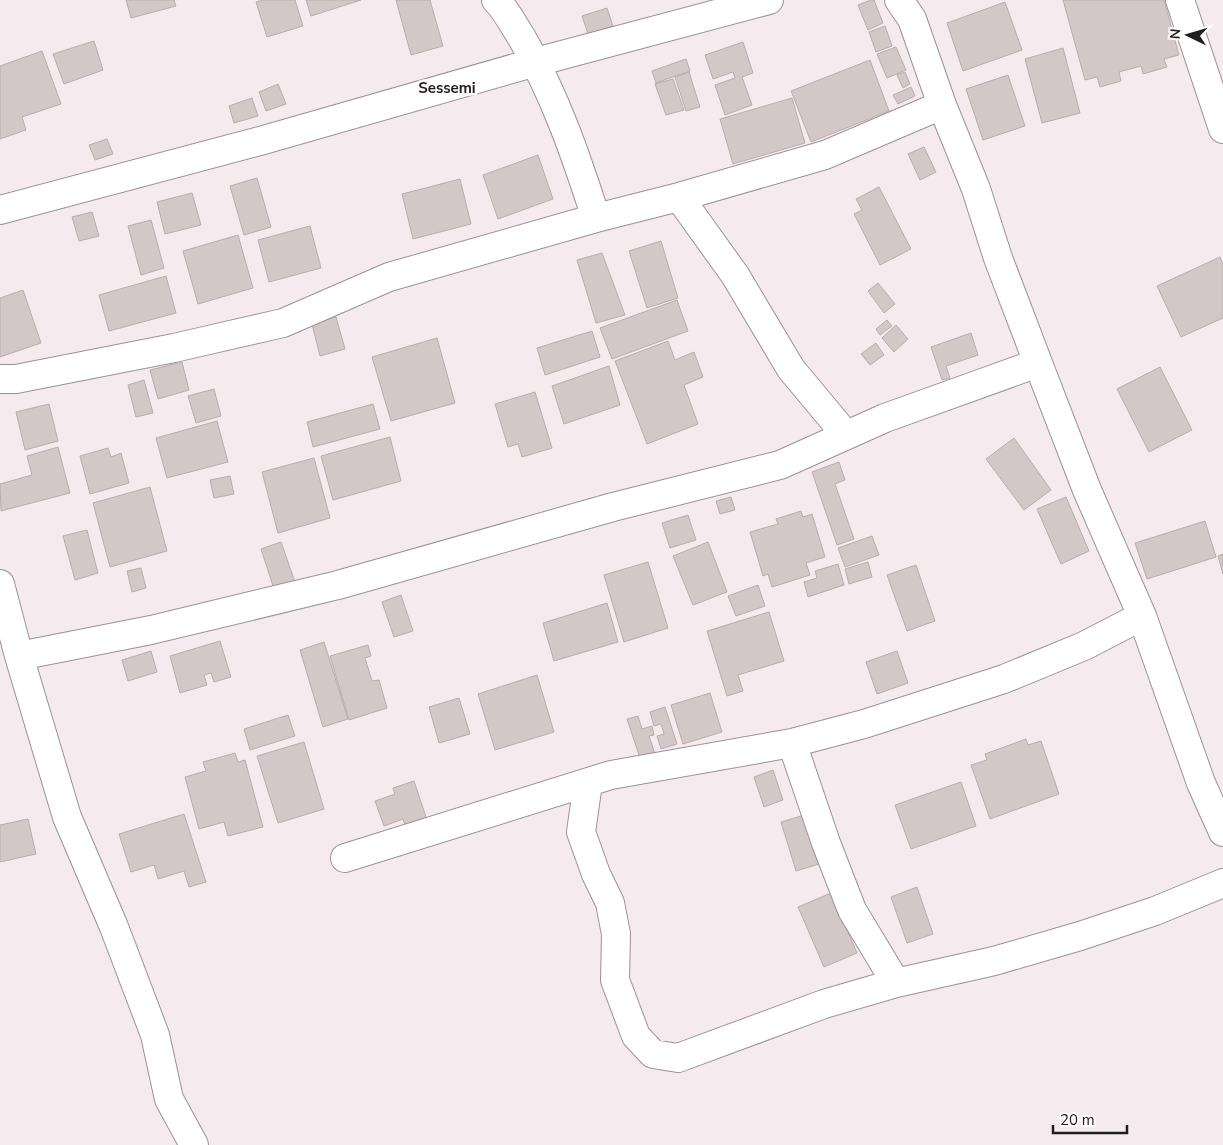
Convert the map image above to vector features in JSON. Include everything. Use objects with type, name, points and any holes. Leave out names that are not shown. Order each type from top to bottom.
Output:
[{"type":"street","points":[[496,0],[509,17],[536,62],[571,140],[596,218]]},
{"type":"street","points":[[899,0],[912,19],[942,105],[976,189],[998,258],[1038,363],[1087,490],[1142,616],[1201,783],[1223,832]]},
{"type":"street","points":[[1180,0],[1223,128]]},
{"type":"street","points":[[0,210],[260,141],[536,62],[761,1]]},
{"type":"street","points":[[0,380],[16,379],[164,350],[283,323],[389,278],[596,218],[679,197],[825,155],[942,105]]},
{"type":"street","points":[[679,197],[735,275],[791,370],[846,435]]},
{"type":"street","points":[[19,656],[151,630],[338,585],[613,507],[780,465],[885,418],[1038,363]]},
{"type":"street","points":[[0,584],[19,656],[67,818],[114,928],[155,1035],[169,1099],[194,1145]]},
{"type":"street","points":[[346,858],[611,775],[792,743],[864,724],[1004,679],[1084,646],[1142,616]]},
{"type":"street","points":[[792,743],[826,843],[852,910],[896,984]]},
{"type":"street","points":[[588,783],[581,832],[596,874],[610,903],[616,934],[615,980],[636,1036],[653,1054],[678,1058],[824,1004],[896,984],[994,961],[1080,936],[1155,911],[1223,883]]},
{"type":"building","points":[[126,0],[174,0],[176,6],[131,18]]},
{"type":"building","points":[[263,0],[295,0],[303,26],[267,37],[256,2]]},
{"type":"building","points":[[306,0],[361,0],[311,16]]},
{"type":"building","points":[[396,0],[430,0],[443,46],[411,55]]},
{"type":"building","points":[[874,0],[883,23],[868,30],[858,5]]},
{"type":"building","points":[[1063,0],[1164,0],[1179,55],[1164,59],[1167,67],[1143,74],[1141,66],[1119,72],[1121,81],[1100,87],[1097,77],[1085,80]]},
{"type":"building","points":[[1005,2],[1022,50],[963,71],[947,23]]},
{"type":"building","points":[[607,8],[613,26],[588,34],[582,16]]},
{"type":"building","points":[[885,26],[892,46],[876,52],[869,32]]},
{"type":"building","points":[[94,41],[103,70],[64,84],[53,54]]},
{"type":"building","points":[[743,42],[753,73],[742,77],[752,105],[725,115],[715,85],[735,78],[733,72],[713,79],[705,55]]},
{"type":"building","points":[[896,47],[906,70],[887,78],[877,54]]},
{"type":"building","points":[[1063,48],[1080,113],[1042,123],[1025,59]]},
{"type":"building","points":[[42,51],[61,104],[22,117],[26,130],[0,139],[0,66]]},
{"type":"building","points":[[686,59],[690,71],[656,83],[652,71]]},
{"type":"building","points":[[870,60],[889,111],[811,142],[791,91]]},
{"type":"building","points":[[689,72],[700,107],[686,111],[675,77]]},
{"type":"building","points":[[905,72],[910,84],[903,88],[897,75]]},
{"type":"building","points":[[1008,75],[1025,126],[983,140],[966,89]]},
{"type":"building","points":[[673,79],[684,110],[666,115],[655,84]]},
{"type":"building","points":[[278,84],[286,104],[266,111],[259,92]]},
{"type":"building","points":[[911,87],[915,96],[898,104],[893,95]]},
{"type":"building","points":[[252,98],[258,116],[234,123],[229,106]]},
{"type":"building","points":[[792,98],[805,143],[733,164],[720,119]]},
{"type":"building","points":[[107,139],[113,154],[95,160],[89,145]]},
{"type":"building","points":[[924,147],[936,172],[920,180],[908,154]]},
{"type":"building","points":[[538,155],[553,199],[498,219],[483,175]]},
{"type":"building","points":[[257,178],[271,227],[244,235],[230,186]]},
{"type":"building","points":[[460,179],[471,224],[413,239],[402,194]]},
{"type":"building","points":[[879,187],[911,249],[880,265],[854,214],[862,210],[856,199]]},
{"type":"building","points":[[192,193],[201,225],[165,234],[157,202]]},
{"type":"building","points":[[92,212],[99,236],[79,241],[72,217]]},
{"type":"building","points":[[151,220],[164,268],[141,275],[128,226]]},
{"type":"building","points":[[310,226],[321,268],[269,282],[258,240]]},
{"type":"building","points":[[238,235],[253,288],[198,304],[183,251]]},
{"type":"building","points":[[661,241],[678,298],[647,308],[629,251]]},
{"type":"building","points":[[602,253],[625,315],[596,323],[577,260]]},
{"type":"building","points":[[1220,257],[1223,264],[1223,318],[1181,337],[1157,286]]},
{"type":"building","points":[[166,276],[176,313],[109,331],[99,295]]},
{"type":"building","points":[[878,283],[895,304],[884,313],[868,291]]},
{"type":"building","points":[[23,290],[41,343],[0,357],[0,298]]},
{"type":"building","points":[[677,300],[688,331],[612,359],[600,328]]},
{"type":"building","points":[[336,317],[345,349],[320,356],[312,324]]},
{"type":"building","points":[[887,320],[892,326],[880,335],[876,329]]},
{"type":"building","points":[[896,325],[908,339],[894,352],[882,338]]},
{"type":"building","points":[[592,331],[600,357],[545,375],[537,348]]},
{"type":"building","points":[[971,333],[978,355],[946,366],[950,378],[942,380],[931,347]]},
{"type":"building","points":[[437,338],[455,403],[391,421],[372,357]]},
{"type":"building","points":[[668,341],[675,360],[694,352],[703,377],[684,385],[698,424],[647,444],[615,361]]},
{"type":"building","points":[[876,343],[884,355],[870,365],[861,354]]},
{"type":"building","points":[[182,362],[189,390],[158,399],[150,370]]},
{"type":"building","points":[[609,366],[620,405],[564,424],[552,386]]},
{"type":"building","points":[[1160,367],[1192,430],[1149,452],[1117,389]]},
{"type":"building","points":[[144,380],[153,413],[136,417],[128,385]]},
{"type":"building","points":[[214,389],[221,416],[196,423],[188,396]]},
{"type":"building","points":[[535,392],[552,448],[522,457],[518,444],[508,447],[495,404]]},
{"type":"building","points":[[49,404],[58,441],[25,450],[16,412]]},
{"type":"building","points":[[373,404],[380,429],[313,447],[307,422]]},
{"type":"building","points":[[217,421],[228,462],[167,478],[156,438]]},
{"type":"building","points":[[390,437],[401,481],[333,500],[321,456]]},
{"type":"building","points":[[1014,438],[1051,490],[1024,510],[986,459]]},
{"type":"building","points":[[58,447],[70,493],[1,511],[0,484],[32,475],[27,456]]},
{"type":"building","points":[[108,448],[111,457],[121,453],[129,483],[90,494],[80,456]]},
{"type":"building","points":[[314,458],[330,518],[278,533],[262,472]]},
{"type":"building","points":[[839,462],[845,480],[835,484],[854,539],[837,545],[812,472]]},
{"type":"building","points":[[230,476],[234,494],[214,498],[210,480]]},
{"type":"building","points":[[150,487],[167,551],[110,567],[93,503]]},
{"type":"building","points":[[731,497],[735,510],[720,514],[716,501]]},
{"type":"building","points":[[1066,497],[1089,551],[1061,564],[1037,509]]},
{"type":"building","points":[[801,511],[803,517],[812,514],[825,557],[806,563],[810,575],[772,587],[768,574],[763,576],[750,532],[778,524],[776,519]]},
{"type":"building","points":[[688,515],[696,540],[670,548],[662,523]]},
{"type":"building","points":[[1205,521],[1216,557],[1147,579],[1135,543]]},
{"type":"building","points":[[87,530],[98,573],[75,580],[63,536]]},
{"type":"building","points":[[872,536],[879,555],[845,567],[838,548]]},
{"type":"building","points":[[281,542],[295,582],[274,589],[261,549]]},
{"type":"building","points":[[708,542],[727,592],[693,605],[673,556]]},
{"type":"building","points":[[1223,554],[1223,574],[1218,556]]},
{"type":"building","points":[[648,562],[668,628],[624,642],[604,575]]},
{"type":"building","points":[[868,562],[872,577],[849,584],[845,569]]},
{"type":"building","points":[[838,564],[844,585],[808,597],[804,582],[817,578],[815,571]]},
{"type":"building","points":[[916,565],[935,621],[907,631],[887,575]]},
{"type":"building","points":[[141,568],[146,588],[132,592],[127,571]]},
{"type":"building","points":[[758,585],[765,606],[736,616],[728,596]]},
{"type":"building","points":[[401,595],[413,631],[394,637],[382,602]]},
{"type":"building","points":[[607,603],[618,642],[554,661],[543,623]]},
{"type":"building","points":[[769,612],[784,661],[738,675],[743,691],[727,696],[707,631]]},
{"type":"building","points":[[220,641],[231,677],[214,682],[211,673],[204,675],[207,685],[180,693],[170,656]]},
{"type":"building","points":[[324,642],[348,719],[323,727],[300,650]]},
{"type":"building","points":[[368,645],[371,656],[365,658],[372,681],[379,680],[387,708],[349,720],[330,656]]},
{"type":"building","points":[[151,651],[157,672],[128,681],[122,660]]},
{"type":"building","points":[[897,651],[908,683],[877,694],[866,662]]},
{"type":"building","points":[[537,675],[554,732],[495,750],[478,694]]},
{"type":"building","points":[[710,693],[722,732],[683,744],[671,705]]},
{"type":"building","points":[[459,698],[470,734],[439,743],[429,707]]},
{"type":"building","points":[[665,707],[677,744],[661,749],[657,736],[664,734],[661,724],[654,726],[650,712]]},
{"type":"building","points":[[288,715],[295,736],[250,750],[244,729]]},
{"type":"building","points":[[638,716],[642,729],[652,726],[654,735],[649,736],[655,754],[640,758],[627,719]]},
{"type":"building","points":[[1026,739],[1028,745],[1041,741],[1059,794],[990,819],[971,765],[987,760],[985,754]]},
{"type":"building","points":[[304,742],[324,809],[278,823],[257,756]]},
{"type":"building","points":[[235,753],[238,762],[245,760],[263,827],[228,836],[224,822],[199,829],[185,777],[206,771],[203,762]]},
{"type":"building","points":[[773,770],[783,800],[764,807],[754,777]]},
{"type":"building","points":[[414,781],[427,820],[406,828],[403,819],[384,826],[375,801],[395,794],[393,788]]},
{"type":"building","points":[[961,782],[976,826],[911,849],[895,805]]},
{"type":"building","points":[[811,813],[826,862],[796,871],[781,822]]},
{"type":"building","points":[[184,814],[206,882],[189,887],[184,871],[158,879],[154,865],[131,872],[119,834]]},
{"type":"building","points":[[28,819],[36,854],[0,862],[0,825]]},
{"type":"building","points":[[917,887],[933,934],[907,943],[891,897]]},
{"type":"building","points":[[831,893],[857,953],[824,967],[798,907]]},
{"type":"district","name":"Sessemi","points":[[447,88]]}]
